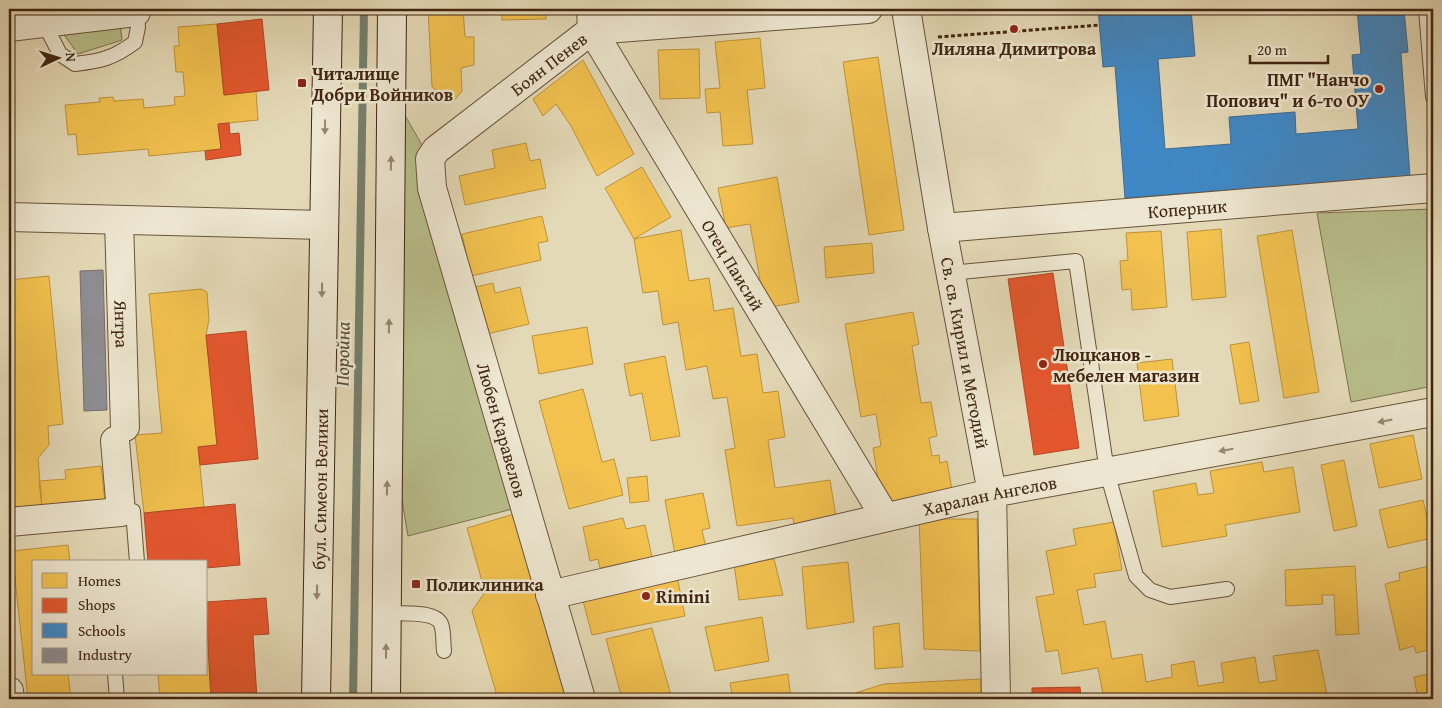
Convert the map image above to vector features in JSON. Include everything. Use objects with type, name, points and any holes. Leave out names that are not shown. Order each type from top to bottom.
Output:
[{"type":"street","name":"бул. Симеон Велики","points":[[316,699],[328,9]]},
{"type":"street","points":[[386,699],[392,9]]},
{"type":"street","name":"Боян Пенев","points":[[430,159],[436,150],[592,20],[868,9]]},
{"type":"street","name":"Св. св. Кирил и Методий","points":[[906,9],[942,228],[992,493],[996,699]]},
{"type":"street","points":[[28,21],[137,10]]},
{"type":"street","name":"Отец Паисий","points":[[592,20],[885,517]]},
{"type":"street","name":"Любен Каравелов","points":[[430,159],[432,188],[581,699]]},
{"type":"street","name":"Коперник","points":[[942,228],[1433,188]]},
{"type":"street","points":[[9,218],[323,225]]},
{"type":"street","name":"Янтра","points":[[119,220],[121,512]]},
{"type":"street","name":"Харалан Ангелов","points":[[550,595],[992,493],[1433,413]]},
{"type":"street","points":[[9,522],[121,512]]},
{"type":"street","points":[[9,691],[10,699]]},
{"type":"lane","points":[[1426,9],[1433,97]]},
{"type":"lane","points":[[28,21],[60,54],[75,64],[97,62],[118,55],[135,42],[138,27],[137,10]]},
{"type":"lane","points":[[950,273],[1076,261],[1107,472],[1136,576],[1150,590],[1170,597],[1227,589]]},
{"type":"lane","points":[[121,512],[133,510],[137,560]]},
{"type":"lane","points":[[386,613],[430,615],[438,619],[442,625],[444,651]]},
{"type":"lane","points":[[115,676],[117,699]]},
{"type":"path","points":[[935,37],[1100,25]]},
{"type":"green space","points":[[120,24],[122,40],[78,54],[62,32]]},
{"type":"green space","points":[[403,112],[430,159],[524,506],[408,536],[400,488]]},
{"type":"green space","points":[[1433,209],[1433,386],[1351,402],[1317,213]]},
{"type":"building: Homes","points":[[428,9],[463,9],[465,37],[474,37],[474,65],[461,68],[462,91],[452,103],[432,87]]},
{"type":"building: Homes","points":[[502,9],[546,9],[546,19],[502,20]]},
{"type":"building: Homes","points":[[217,24],[224,95],[256,91],[258,120],[218,124],[221,149],[149,156],[148,149],[78,155],[76,134],[68,135],[65,105],[100,102],[99,98],[113,97],[114,101],[143,99],[144,108],[175,105],[174,97],[185,96],[183,72],[176,72],[174,46],[179,46],[178,27]]},
{"type":"building: Homes","points":[[760,38],[765,88],[747,90],[753,144],[723,146],[720,112],[707,113],[705,89],[720,88],[715,42]]},
{"type":"building: Homes","points":[[699,49],[700,98],[660,99],[658,50]]},
{"type":"building: Homes","points":[[878,57],[904,230],[869,235],[843,62]]},
{"type":"building: Homes","points":[[583,60],[634,154],[597,176],[571,126],[556,104],[543,116],[533,99]]},
{"type":"building: Homes","points":[[526,143],[530,161],[540,159],[546,188],[465,205],[459,176],[495,168],[492,150]]},
{"type":"building: Homes","points":[[642,167],[671,217],[634,239],[605,188]]},
{"type":"building: Homes","points":[[777,177],[799,302],[765,308],[750,224],[726,228],[718,188]]},
{"type":"building: Homes","points":[[542,216],[548,241],[538,243],[541,260],[471,276],[462,234]]},
{"type":"building: Homes","points":[[1221,229],[1226,297],[1192,300],[1187,232]]},
{"type":"building: Homes","points":[[681,230],[689,281],[709,278],[714,311],[733,308],[741,356],[757,354],[763,393],[778,391],[785,437],[768,440],[775,488],[830,480],[837,523],[795,530],[793,518],[737,526],[725,450],[735,448],[727,397],[713,399],[707,366],[686,370],[678,322],[663,325],[658,291],[643,293],[634,239]]},
{"type":"building: Homes","points":[[1292,230],[1319,392],[1284,398],[1257,236]]},
{"type":"building: Homes","points":[[1161,231],[1167,307],[1132,310],[1131,289],[1122,290],[1120,261],[1128,260],[1126,233]]},
{"type":"building: Homes","points":[[872,243],[874,273],[826,278],[824,247]]},
{"type":"building: Homes","points":[[49,276],[63,424],[48,426],[49,445],[38,458],[42,508],[9,510],[9,432],[12,431],[9,393],[9,280]]},
{"type":"building: Homes","points":[[493,283],[495,293],[520,287],[529,324],[487,334],[476,287]]},
{"type":"building: Homes","points":[[201,289],[207,292],[209,320],[206,335],[217,445],[198,447],[204,507],[144,513],[135,435],[162,433],[149,294]]},
{"type":"building: Homes","points":[[913,312],[919,344],[912,346],[921,403],[931,402],[937,436],[929,438],[932,456],[939,455],[940,463],[947,461],[952,490],[882,503],[873,448],[881,446],[876,414],[861,417],[845,324]]},
{"type":"building: Homes","points":[[587,327],[593,364],[539,374],[532,336]]},
{"type":"building: Homes","points":[[1249,342],[1259,401],[1240,404],[1230,345]]},
{"type":"building: Homes","points":[[665,356],[680,436],[651,441],[642,393],[630,396],[624,364]]},
{"type":"building: Homes","points":[[1172,359],[1179,416],[1144,421],[1137,363]]},
{"type":"building: Homes","points":[[583,389],[602,462],[614,459],[623,495],[569,509],[539,401]]},
{"type":"building: Homes","points":[[1413,435],[1422,479],[1379,488],[1370,444]]},
{"type":"building: Homes","points":[[1344,460],[1357,526],[1334,531],[1321,465]]},
{"type":"building: Homes","points":[[1262,462],[1264,472],[1293,467],[1300,512],[1225,525],[1227,536],[1162,547],[1153,491],[1196,483],[1198,495],[1214,493],[1210,471]]},
{"type":"building: Homes","points":[[101,466],[105,502],[42,508],[39,481],[66,479],[65,470]]},
{"type":"building: Homes","points":[[647,476],[649,501],[630,503],[627,478]]},
{"type":"building: Homes","points":[[703,493],[710,528],[702,530],[706,548],[675,554],[665,500]]},
{"type":"building: Homes","points":[[1423,500],[1432,538],[1388,548],[1379,510]]},
{"type":"building: Homes","points":[[514,514],[567,699],[498,699],[472,611],[485,592],[467,528]]},
{"type":"building: Homes","points":[[623,518],[626,529],[645,525],[652,557],[600,568],[598,559],[590,561],[583,527]]},
{"type":"building: Homes","points":[[919,519],[977,519],[980,651],[924,649]]},
{"type":"building: Homes","points":[[1114,522],[1122,570],[1094,574],[1096,587],[1077,590],[1084,625],[1105,621],[1112,659],[1142,654],[1146,682],[1172,677],[1171,665],[1194,661],[1198,686],[1224,682],[1221,663],[1255,657],[1259,683],[1277,680],[1273,656],[1318,650],[1328,699],[1104,699],[1098,668],[1062,674],[1058,650],[1046,652],[1036,597],[1054,594],[1046,551],[1076,545],[1073,529]]},
{"type":"building: Homes","points":[[68,545],[70,560],[32,560],[32,676],[68,676],[71,699],[28,699],[12,551]]},
{"type":"building: Homes","points":[[774,559],[783,595],[739,600],[734,564]]},
{"type":"building: Homes","points":[[848,562],[854,622],[807,629],[802,567]]},
{"type":"building: Homes","points":[[1433,565],[1433,649],[1416,653],[1414,646],[1400,650],[1385,584],[1400,580],[1399,573]]},
{"type":"building: Homes","points":[[1355,566],[1359,634],[1336,635],[1334,595],[1322,595],[1323,604],[1286,606],[1285,570]]},
{"type":"building: Homes","points":[[677,576],[685,616],[592,635],[581,593]]},
{"type":"building: Homes","points":[[762,617],[769,661],[715,671],[705,627]]},
{"type":"building: Homes","points":[[899,623],[903,667],[875,669],[873,627]]},
{"type":"building: Homes","points":[[652,628],[672,699],[622,699],[606,639]]},
{"type":"building: Homes","points":[[208,650],[211,699],[160,699],[158,676],[208,676]]},
{"type":"building: Homes","points":[[1433,673],[1433,699],[1418,699],[1414,677]]},
{"type":"building: Homes","points":[[788,674],[791,699],[733,699],[730,683]]},
{"type":"building: Homes","points":[[981,679],[981,699],[836,699],[884,684]]},
{"type":"building: Homes","points":[[703,697],[703,699],[672,699]]},
{"type":"building: Shops","points":[[262,19],[269,90],[224,95],[217,24]]},
{"type":"building: Shops","points":[[229,123],[230,134],[239,133],[241,155],[206,160],[205,151],[221,149],[218,124]]},
{"type":"building: Shops","name":"Люцканов - мебелен магазин","points":[[1053,273],[1079,448],[1034,455],[1008,279]]},
{"type":"building: Shops","points":[[246,331],[258,459],[200,465],[198,447],[217,445],[206,335]]},
{"type":"building: Shops","points":[[235,504],[240,565],[208,568],[208,560],[148,560],[144,513]]},
{"type":"building: Shops","points":[[266,598],[269,634],[253,635],[257,699],[211,699],[208,602]]},
{"type":"building: Shops","points":[[1080,687],[1081,699],[1032,699],[1032,688]]},
{"type":"building: Schools","name":"ПМГ \"Нанчо Попович\" и 6-то ОУ","points":[[1098,9],[1191,9],[1195,56],[1158,59],[1165,149],[1231,144],[1229,117],[1295,112],[1296,134],[1358,129],[1352,55],[1361,54],[1357,9],[1404,9],[1408,52],[1401,53],[1410,176],[1125,198],[1115,66],[1103,67]]},
{"type":"building: Industry","points":[[103,270],[107,410],[84,411],[80,271]]},
{"type":"waterway","name":"Поройна","points":[[353,699],[364,9]]},
{"type":"place","name":"Лиляна Димитрова","points":[[1014,29]]},
{"type":"place","name":"Читалище Добри Войников","points":[[302,83]]},
{"type":"place","name":"ПМГ \"Нанчо Попович\" и 6-то ОУ","points":[[1379,89]]},
{"type":"place","name":"Люцканов - мебелен магазин","points":[[1043,364]]},
{"type":"place","name":"Поликлиника","points":[[416,584]]},
{"type":"place","name":"Rimini","points":[[646,596]]}]
